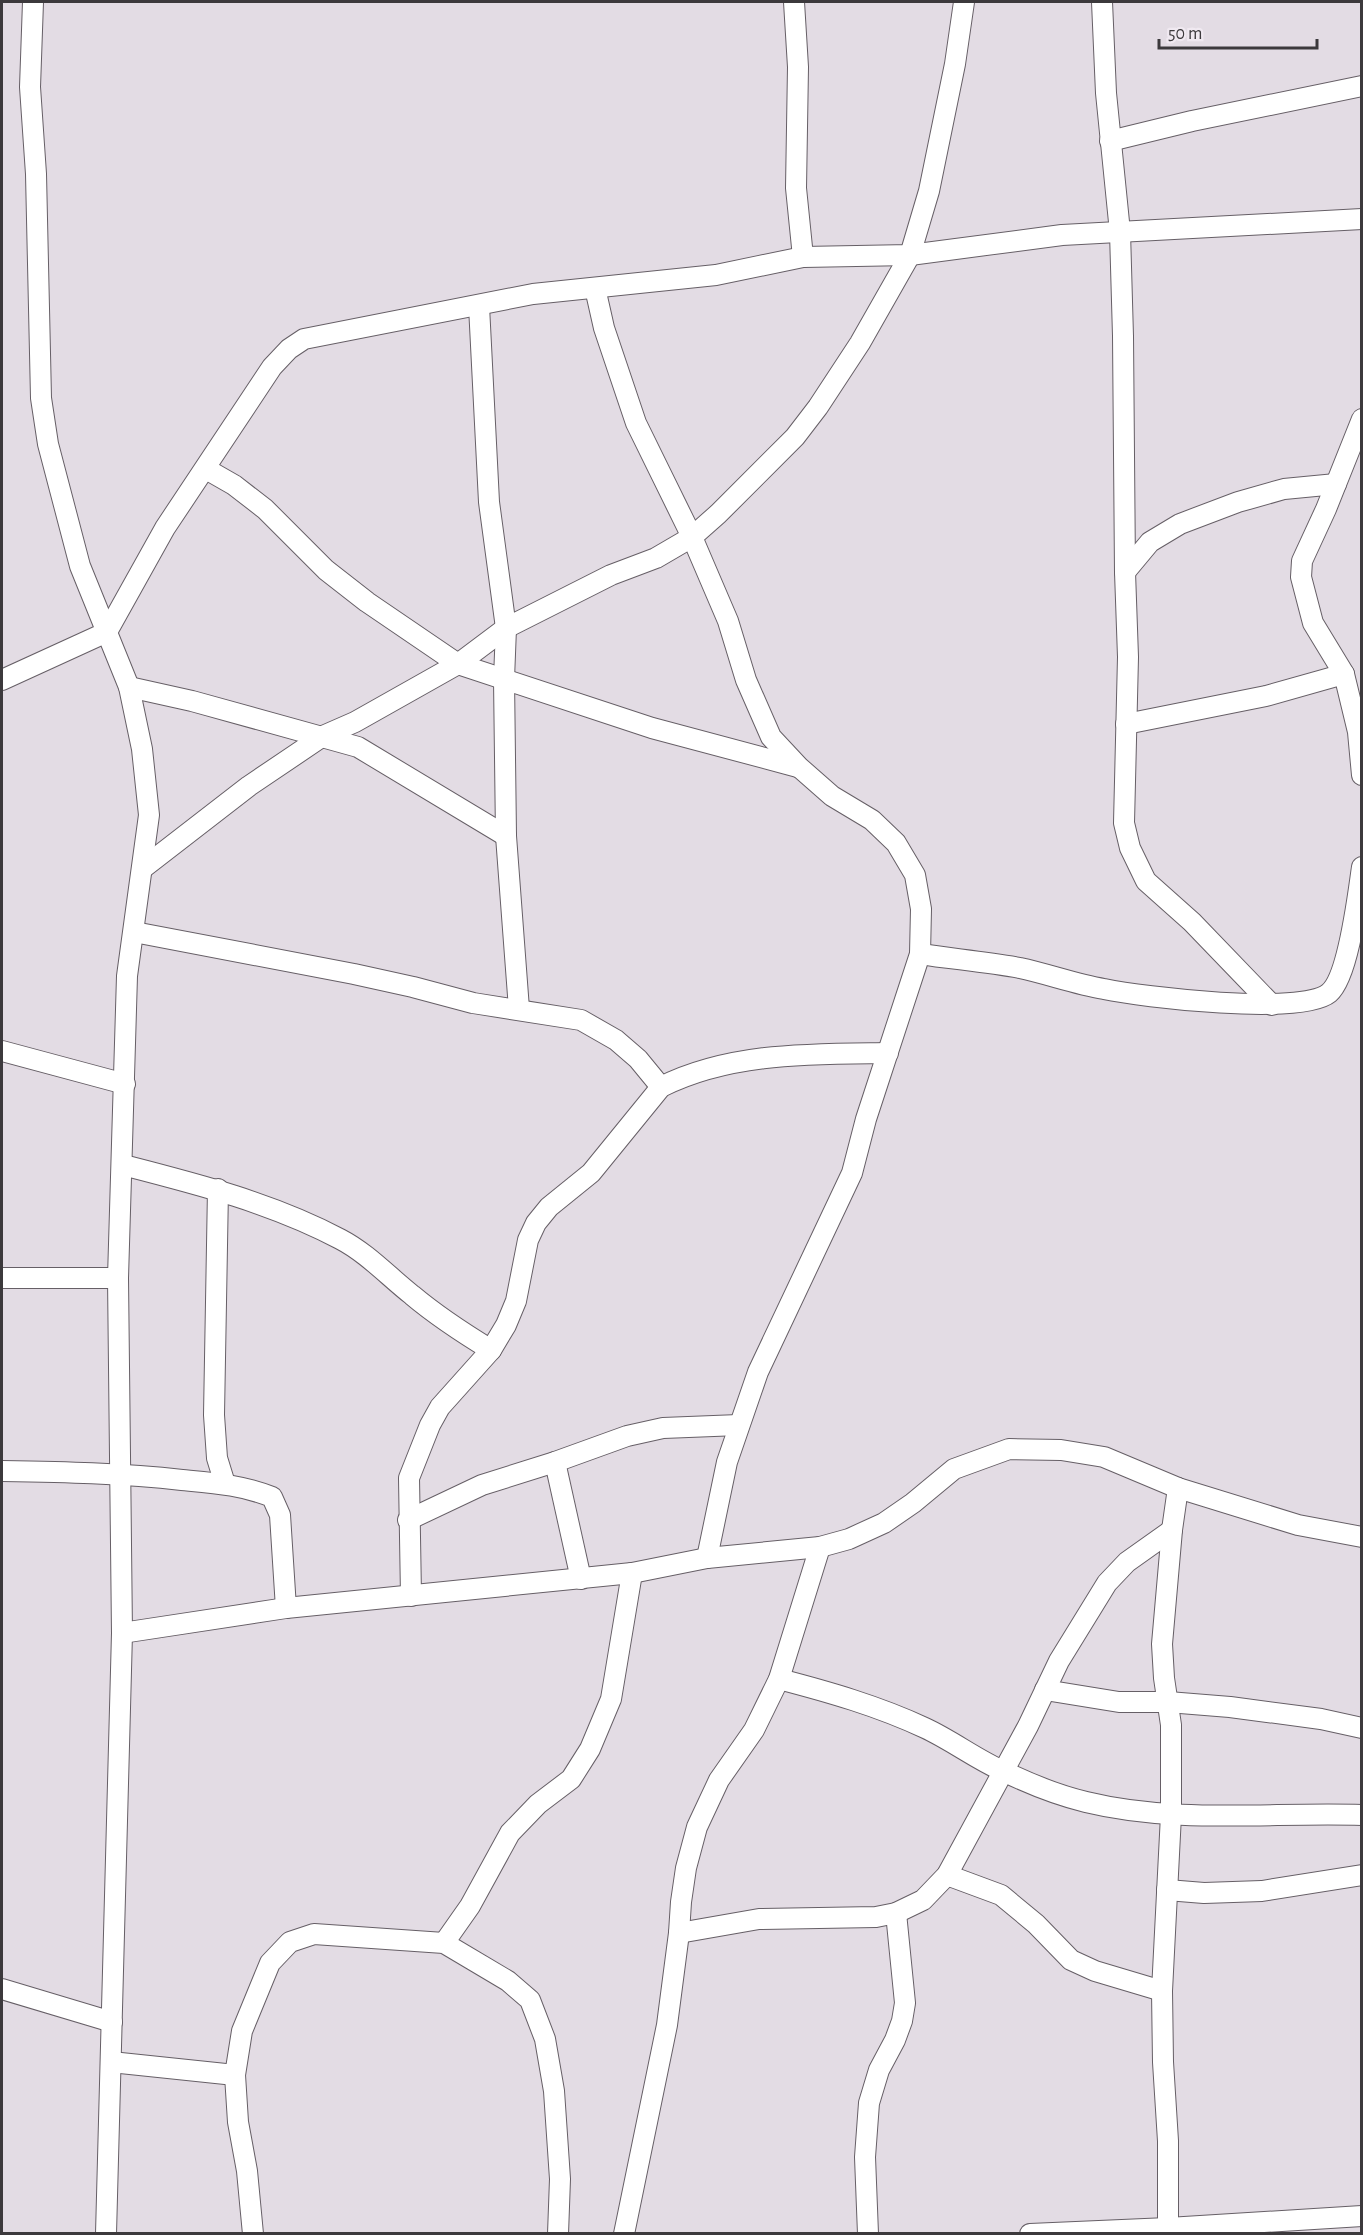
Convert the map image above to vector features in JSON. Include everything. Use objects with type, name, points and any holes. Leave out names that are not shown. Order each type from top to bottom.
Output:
[{"type":"street","points":[[33,2],[30,87],[36,174],[41,398],[48,444],[80,566],[129,687],[142,749],[148,815],[143,868],[127,976],[118,1278],[122,1633],[106,2234]]},
{"type":"street","points":[[794,2],[798,66],[796,188],[803,257]]},
{"type":"street","points":[[143,868],[249,786],[323,736],[355,722],[458,664],[506,628],[611,576],[656,558],[692,537],[795,437],[818,407],[860,343],[910,255],[929,191],[955,64],[964,2]]},
{"type":"street","points":[[1102,2],[1106,93],[1120,232],[1125,399],[1125,572],[1128,657],[1124,823],[1130,848],[1146,881],[1192,922],[1272,1005]]},
{"type":"street","points":[[1110,141],[1192,121],[1362,86]]},
{"type":"street","points":[[2,680],[107,632],[165,528],[272,367],[289,349],[304,339],[533,294],[716,275],[803,257],[910,255],[1062,235],[1362,219]]},
{"type":"street","points":[[595,288],[604,328],[636,423],[692,537],[728,621],[746,680],[771,737],[799,767],[832,796],[872,820],[896,843],[915,875],[921,909],[920,954],[866,1119],[852,1173],[758,1372],[727,1462],[707,1558]]},
{"type":"street","points":[[479,306],[489,502],[506,628],[504,679],[507,836],[519,1010]]},
{"type":"street","points":[[1362,419],[1302,561],[1301,577],[1313,623],[1344,674],[1358,732],[1362,775]]},
{"type":"street","points":[[206,469],[234,485],[265,509],[326,570],[367,602],[458,664],[652,728],[799,767]]},
{"type":"street","points":[[1125,572],[1150,543],[1180,524],[1238,502],[1284,489],[1336,484]]},
{"type":"street","points":[[1126,724],[1266,696],[1344,674]]},
{"type":"street","points":[[129,687],[358,747],[507,836]]},
{"type":"street","points":[[920,954],[1019,968],[1105,990],[1197,1001],[1272,1005],[1317,999],[1329,992],[1338,978],[1358,924],[1362,867]]},
{"type":"street","points":[[134,932],[354,974],[413,987],[473,1004],[581,1020],[616,1040],[638,1059],[661,1087]]},
{"type":"street","points":[[2,1051],[125,1084]]},
{"type":"street","points":[[411,1596],[409,1478],[430,1425],[440,1407],[491,1350],[506,1325],[516,1300],[528,1240],[536,1223],[549,1207],[591,1173],[661,1087],[675,1080],[712,1068],[792,1054],[888,1053]]},
{"type":"street","points":[[123,1165],[218,1189],[294,1218],[340,1239],[375,1262],[450,1325],[491,1350]]},
{"type":"street","points":[[218,1189],[214,1415],[217,1458],[225,1484]]},
{"type":"street","points":[[2,1278],[118,1278]]},
{"type":"street","points":[[408,1520],[482,1485],[627,1436],[663,1428],[739,1425]]},
{"type":"street","points":[[122,1633],[285,1608],[581,1579],[632,1573],[707,1558],[820,1547],[849,1539],[884,1523],[913,1503],[954,1469],[1009,1449],[1061,1450],[1104,1457],[1178,1488],[1298,1525],[1362,1537]]},
{"type":"street","points":[[555,1462],[581,1579]]},
{"type":"street","points":[[2,1471],[121,1473],[225,1484],[255,1490],[272,1497],[280,1515],[285,1608]]},
{"type":"street","points":[[1168,2231],[1168,2140],[1163,2062],[1162,1991],[1171,1815],[1171,1725],[1162,1644],[1178,1488]]},
{"type":"street","points":[[679,1933],[759,1919],[876,1917],[896,1913],[922,1900],[947,1875],[1004,1772],[1081,1623],[1107,1583],[1127,1562],[1172,1530]]},
{"type":"street","points":[[624,2234],[667,2025],[686,1868],[697,1827],[719,1780],[754,1730],[779,1678],[820,1547]]},
{"type":"street","points":[[444,1943],[470,1906],[510,1833],[538,1804],[571,1779],[590,1749],[611,1699],[632,1573]]},
{"type":"street","points":[[779,1678],[893,1714],[927,1729],[1004,1772],[1083,1801],[1124,1810],[1171,1815],[1362,1815]]},
{"type":"street","points":[[1045,1690],[1119,1702],[1168,1702],[1230,1707],[1320,1719],[1362,1728]]},
{"type":"street","points":[[947,1875],[1001,1895],[1036,1924],[1071,1960],[1095,1971],[1162,1991]]},
{"type":"street","points":[[1167,1890],[1204,1893],[1262,1892],[1362,1875]]},
{"type":"street","points":[[868,2234],[865,2157],[869,2103],[879,2070],[902,2021],[905,2003],[896,1913]]},
{"type":"street","points":[[253,2234],[247,2171],[238,2122],[235,2074],[242,2031],[270,1963],[290,1942],[314,1934],[444,1943],[508,1981],[530,2000],[545,2039],[554,2091],[560,2179],[558,2234]]},
{"type":"street","points":[[2,1989],[112,2022]]},
{"type":"street","points":[[111,2062],[235,2074]]},
{"type":"street","points":[[1030,2234],[1168,2231],[1362,2216]]}]
